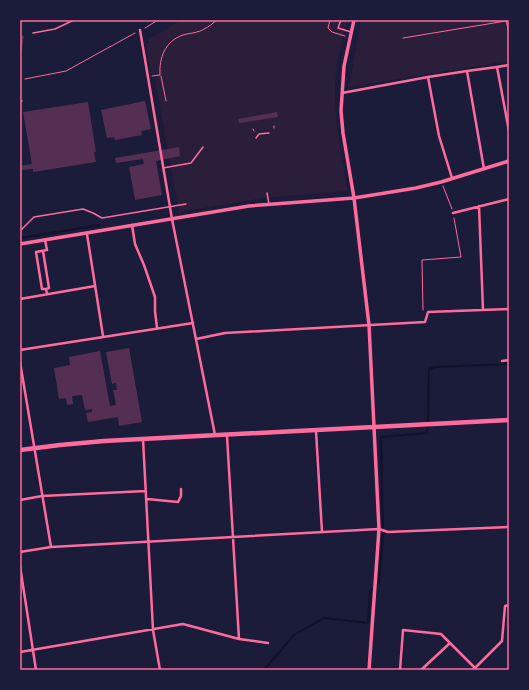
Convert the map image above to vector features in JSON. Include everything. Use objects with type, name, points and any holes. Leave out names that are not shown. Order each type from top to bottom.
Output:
[{"type":"main road","points":[[20,450],[60,444],[509,420]]},
{"type":"street","points":[[354,20],[344,66],[342,93],[343,133],[354,198],[369,325],[379,529],[369,670]]},
{"type":"street","points":[[140,30],[149,93],[172,219],[215,436]]},
{"type":"street","points":[[342,93],[428,77],[509,65]]},
{"type":"street","points":[[497,67],[509,131]]},
{"type":"street","points":[[467,71],[484,169]]},
{"type":"street","points":[[428,77],[439,136],[452,179]]},
{"type":"street","points":[[20,244],[269,204],[354,198],[416,188],[452,179],[509,161]]},
{"type":"street","points":[[453,213],[509,199]]},
{"type":"street","points":[[479,206],[483,310]]},
{"type":"street","points":[[132,226],[135,244],[155,297],[157,328]]},
{"type":"street","points":[[87,234],[104,336]]},
{"type":"street","points":[[45,240],[47,250],[36,252],[42,290],[46,289]]},
{"type":"street","points":[[43,251],[49,288],[46,289],[47,294]]},
{"type":"street","points":[[20,299],[95,286]]},
{"type":"street","points":[[196,339],[225,332],[425,322],[428,312],[509,309]]},
{"type":"street","points":[[20,350],[193,323]]},
{"type":"street","points":[[502,361],[509,360]]},
{"type":"street","points":[[20,362],[51,547]]},
{"type":"street","points":[[316,431],[322,532]]},
{"type":"street","points":[[227,436],[239,639]]},
{"type":"street","points":[[143,439],[153,630],[160,670]]},
{"type":"street","points":[[147,499],[178,502],[181,496],[181,489]]},
{"type":"street","points":[[20,500],[42,496],[146,492]]},
{"type":"street","points":[[20,552],[51,547],[379,529],[388,532],[509,527]]},
{"type":"street","points":[[20,566],[36,670]]},
{"type":"street","points":[[400,670],[402,630],[441,634],[474,669],[502,642],[505,606],[509,605]]},
{"type":"street","points":[[20,652],[183,624],[239,639],[268,643]]},
{"type":"street","points":[[421,670],[450,643]]},
{"type":"lane","points":[[33,33],[55,29],[74,20]]},
{"type":"lane","points":[[340,20],[338,28],[351,32]]},
{"type":"lane","points":[[256,138],[259,134],[270,133]]},
{"type":"lane","points":[[163,168],[191,163],[203,147]]},
{"type":"lane","points":[[267,193],[269,204]]},
{"type":"lane","points":[[20,231],[34,217],[83,209],[93,212],[102,218],[186,204]]},
{"type":"path","points":[[20,81],[66,71],[158,20]]},
{"type":"path","points":[[166,101],[160,75],[162,55],[172,41],[204,29],[217,20]]},
{"type":"path","points":[[403,38],[506,21],[509,33]]},
{"type":"path","points":[[147,79],[160,75]]},
{"type":"path","points":[[428,312],[424,311],[422,260],[461,257],[453,213],[441,182]]},
{"type":"shaded area","points":[[181,20],[348,20],[338,59],[335,81],[335,97],[337,129],[348,191],[263,198],[179,212],[154,74],[150,74],[146,44],[149,43],[148,40]]},
{"type":"shaded area","points":[[361,20],[509,20],[509,61],[349,87]]},
{"type":"building","points":[[20,35],[24,36],[21,56],[20,56]]},
{"type":"building","points":[[145,101],[151,129],[141,131],[142,135],[115,140],[114,137],[107,138],[101,110]]},
{"type":"building","points":[[88,102],[96,152],[94,152],[96,162],[33,172],[33,169],[21,170],[22,177],[20,177],[20,166],[32,164],[23,112]]},
{"type":"building","points":[[277,112],[278,117],[239,123],[238,119]]},
{"type":"building","points":[[179,147],[180,156],[156,161],[162,195],[135,200],[129,167],[144,164],[143,159],[116,163],[115,158]]},
{"type":"building","points":[[129,348],[142,422],[119,426],[118,417],[88,422],[86,413],[92,412],[92,409],[85,410],[82,395],[72,396],[73,404],[67,405],[66,398],[59,399],[54,368],[70,365],[69,357],[100,351],[110,406],[116,405],[113,390],[117,390],[116,383],[112,384],[106,352]]},
{"type":"waterway","points":[[20,238],[100,225]]},
{"type":"waterway","points":[[264,670],[294,635],[324,618],[368,623],[370,592],[379,583],[383,535],[381,437],[427,433],[429,369],[435,367],[509,364]]}]
